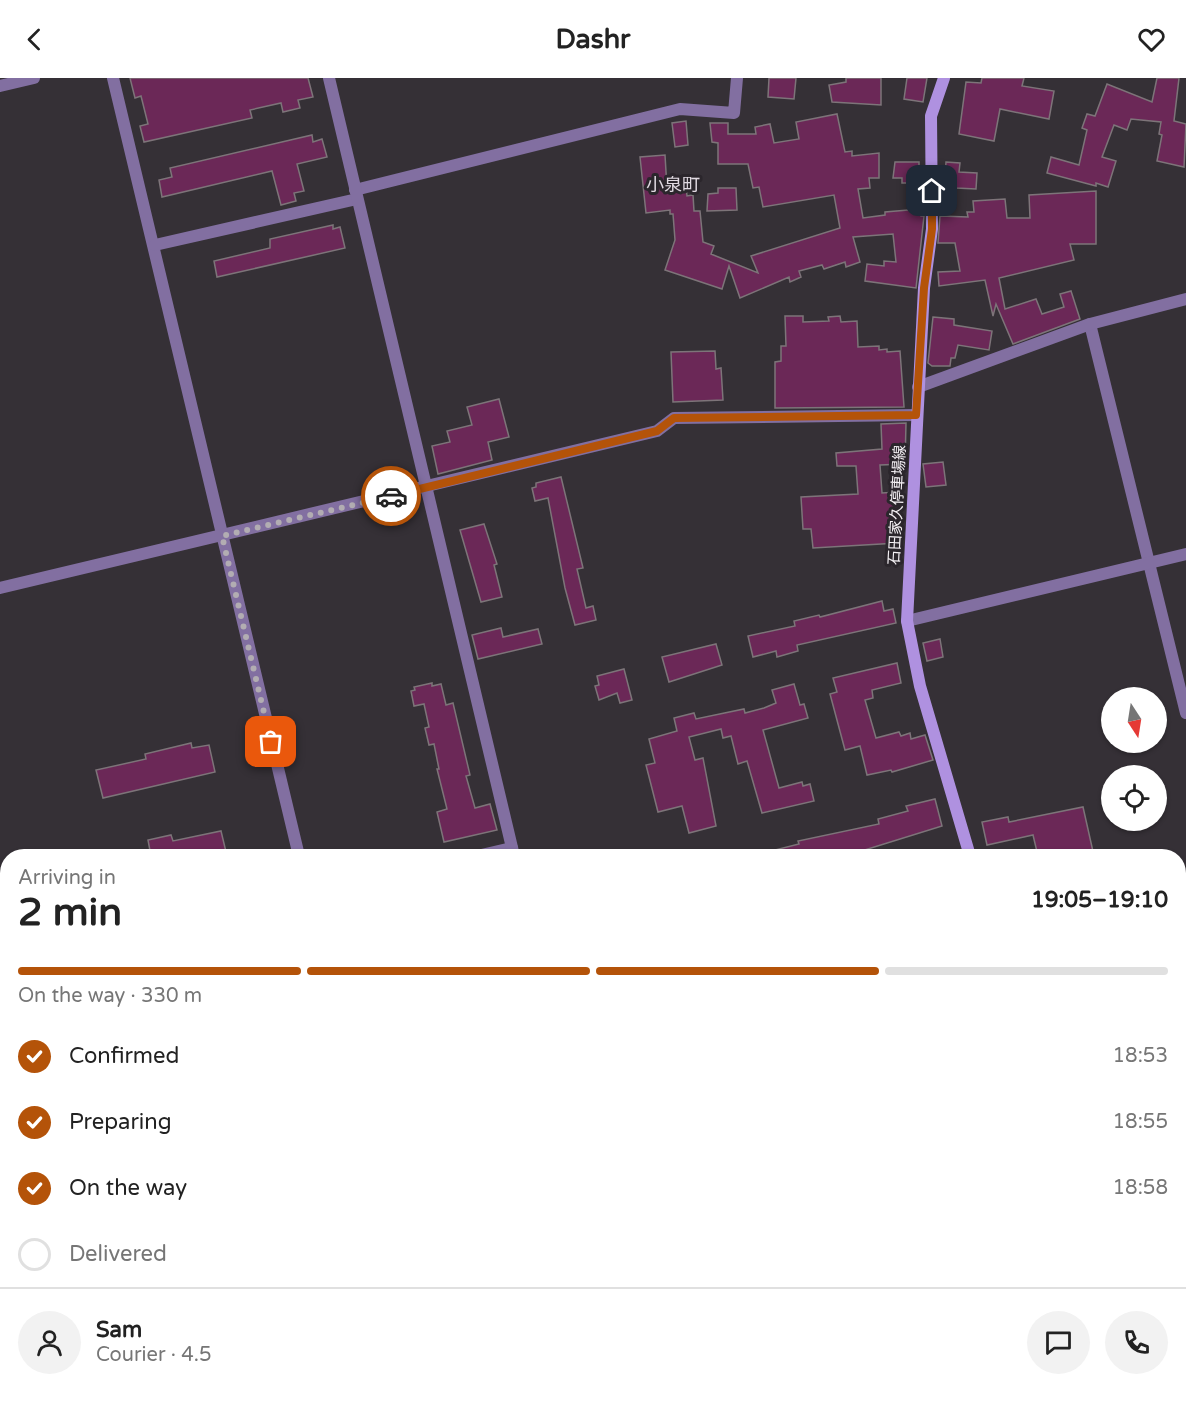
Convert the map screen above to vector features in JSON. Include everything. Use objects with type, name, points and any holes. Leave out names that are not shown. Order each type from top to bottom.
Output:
[{"type":"main road","name":"石田家久停車場線","points":[[944,78],[931,116],[932,229],[924,288],[907,621],[920,686],[968,849]]},
{"type":"street","points":[[0,86],[34,78]]},
{"type":"street","points":[[113,78],[297,849]]},
{"type":"street","points":[[329,78],[512,849]]},
{"type":"street","points":[[154,245],[680,109],[734,113],[737,78]]},
{"type":"street","points":[[918,387],[1090,324],[1186,299]]},
{"type":"street","points":[[1090,324],[1186,713]]},
{"type":"street","points":[[0,588],[657,431],[674,418],[916,415]]},
{"type":"street","points":[[907,621],[1186,554]]},
{"type":"building","points":[[130,78],[308,78],[313,97],[298,100],[300,108],[283,112],[281,103],[250,110],[252,118],[144,142],[140,126],[148,124],[141,96],[135,98]]},
{"type":"building","points":[[769,78],[796,78],[794,99],[768,97]]},
{"type":"building","points":[[846,78],[881,78],[881,105],[832,102],[829,85],[846,82]]},
{"type":"building","points":[[907,78],[927,78],[923,102],[904,99]]},
{"type":"building","points":[[982,78],[1024,78],[1022,86],[1054,91],[1049,119],[1000,109],[994,141],[959,134],[966,82],[981,83]]},
{"type":"building","points":[[1157,78],[1179,78],[1174,121],[1186,124],[1184,167],[1157,161],[1162,135],[1159,134],[1161,122],[1131,119],[1127,130],[1114,125],[1102,157],[1116,161],[1108,187],[1047,173],[1051,157],[1079,165],[1087,130],[1082,128],[1087,114],[1095,116],[1107,84],[1152,102]]},
{"type":"building","points":[[837,114],[845,152],[852,151],[852,156],[879,153],[879,178],[869,178],[870,188],[858,189],[863,218],[885,215],[885,212],[920,209],[921,216],[924,216],[916,288],[865,281],[867,264],[884,266],[884,261],[896,262],[893,234],[853,237],[860,262],[846,267],[845,262],[824,269],[822,265],[799,271],[801,277],[790,282],[789,277],[740,298],[729,266],[722,289],[665,270],[675,240],[673,214],[670,214],[670,210],[646,213],[640,157],[665,155],[667,188],[686,187],[687,196],[693,195],[694,211],[700,211],[703,242],[714,246],[711,254],[758,273],[751,256],[840,228],[834,195],[763,207],[759,187],[753,188],[748,164],[718,164],[718,143],[712,142],[710,123],[728,123],[728,134],[756,134],[755,127],[770,124],[774,143],[799,139],[796,122]]},
{"type":"building","points":[[686,121],[688,145],[675,147],[672,123]]},
{"type":"building","points":[[312,135],[313,142],[322,139],[327,157],[297,164],[304,191],[294,193],[296,201],[281,205],[272,171],[162,197],[159,180],[172,177],[170,168]]},
{"type":"building","points":[[895,162],[919,162],[919,183],[902,183],[902,178],[893,178]]},
{"type":"building","points":[[946,162],[960,163],[959,172],[977,173],[976,189],[956,188],[956,177],[945,176]]},
{"type":"building","points":[[718,188],[736,188],[737,210],[707,211],[708,194],[718,193]]},
{"type":"building","points":[[1096,191],[1096,244],[1070,244],[1074,260],[999,278],[1005,309],[1036,299],[1042,314],[1064,307],[1060,294],[1071,291],[1080,319],[1013,344],[996,304],[993,316],[985,280],[939,286],[938,272],[960,271],[955,243],[938,243],[940,216],[968,217],[967,212],[974,212],[973,201],[1005,199],[1007,218],[1030,218],[1029,195]]},
{"type":"building","points":[[333,225],[333,229],[340,227],[345,248],[217,277],[214,261],[270,248],[270,239]]},
{"type":"building","points":[[785,316],[803,316],[803,322],[829,321],[828,317],[840,316],[841,322],[857,321],[858,347],[879,346],[879,350],[887,349],[887,352],[900,351],[904,407],[775,408],[775,362],[781,361],[781,346],[786,346]]},
{"type":"building","points":[[933,317],[954,319],[954,325],[992,331],[989,350],[958,345],[955,358],[951,358],[950,366],[932,366],[928,363]]},
{"type":"building","points":[[715,351],[716,369],[721,368],[723,400],[673,402],[671,352]]},
{"type":"building","points":[[499,399],[509,437],[488,442],[492,460],[438,474],[432,446],[450,442],[447,431],[472,425],[467,407]]},
{"type":"building","points":[[906,423],[905,464],[880,465],[882,493],[898,492],[898,543],[813,548],[811,529],[803,529],[801,497],[858,494],[856,466],[837,466],[836,453],[882,449],[881,424]]},
{"type":"building","points":[[943,462],[946,485],[926,487],[923,464]]},
{"type":"building","points":[[561,477],[583,568],[577,569],[586,608],[593,606],[596,620],[575,625],[565,588],[548,498],[535,501],[532,488],[536,487],[536,483]]},
{"type":"building","points":[[484,524],[497,564],[494,565],[502,597],[481,602],[460,530]]},
{"type":"building","points":[[882,601],[884,611],[893,609],[896,623],[797,645],[798,651],[777,657],[776,651],[753,657],[748,636],[795,626],[794,621],[819,615],[820,617]]},
{"type":"building","points":[[501,628],[503,637],[538,629],[542,644],[478,659],[472,635]]},
{"type":"building","points":[[940,639],[943,657],[927,661],[923,643]]},
{"type":"building","points":[[716,644],[722,665],[669,682],[662,657]]},
{"type":"building","points":[[897,663],[901,683],[872,690],[873,698],[865,700],[876,738],[899,732],[901,736],[910,733],[911,739],[925,735],[933,760],[892,772],[891,770],[867,775],[860,746],[845,750],[830,694],[837,692],[833,678]]},
{"type":"building","points":[[624,669],[632,700],[620,703],[617,693],[599,700],[595,686],[599,685],[597,676]]},
{"type":"building","points":[[432,683],[432,686],[441,684],[446,705],[453,703],[470,775],[466,776],[475,808],[490,804],[497,830],[444,842],[437,812],[447,809],[437,769],[439,769],[434,744],[429,745],[425,728],[429,727],[424,704],[414,706],[411,691],[415,690],[414,687]]},
{"type":"building","points":[[794,684],[800,705],[804,704],[808,718],[763,730],[779,788],[802,782],[803,786],[810,784],[814,801],[762,813],[747,761],[738,764],[731,736],[723,738],[721,729],[689,737],[695,760],[703,758],[716,826],[689,833],[682,806],[658,812],[646,765],[655,763],[649,739],[677,731],[674,718],[694,713],[696,719],[744,709],[745,713],[764,708],[776,703],[772,690]]},
{"type":"building","points":[[191,743],[192,748],[209,745],[215,772],[103,798],[96,770],[146,759],[145,754]]},
{"type":"building","points":[[935,799],[942,826],[868,849],[779,849],[799,844],[798,841],[879,824],[878,819],[908,811],[906,806]]},
{"type":"building","points":[[1083,807],[1092,849],[1036,849],[1033,835],[987,845],[982,822],[1008,817],[1009,822]]},
{"type":"building","points":[[221,831],[225,849],[150,849],[148,840],[171,835],[173,841]]},
{"type":"way so far","points":[[271,742],[222,536],[391,496]]},
{"type":"district","name":"小泉町","points":[[673,185]]},
{"type":"route","points":[[391,496],[657,431],[674,418],[916,415],[924,288],[932,229],[932,191]]}]
